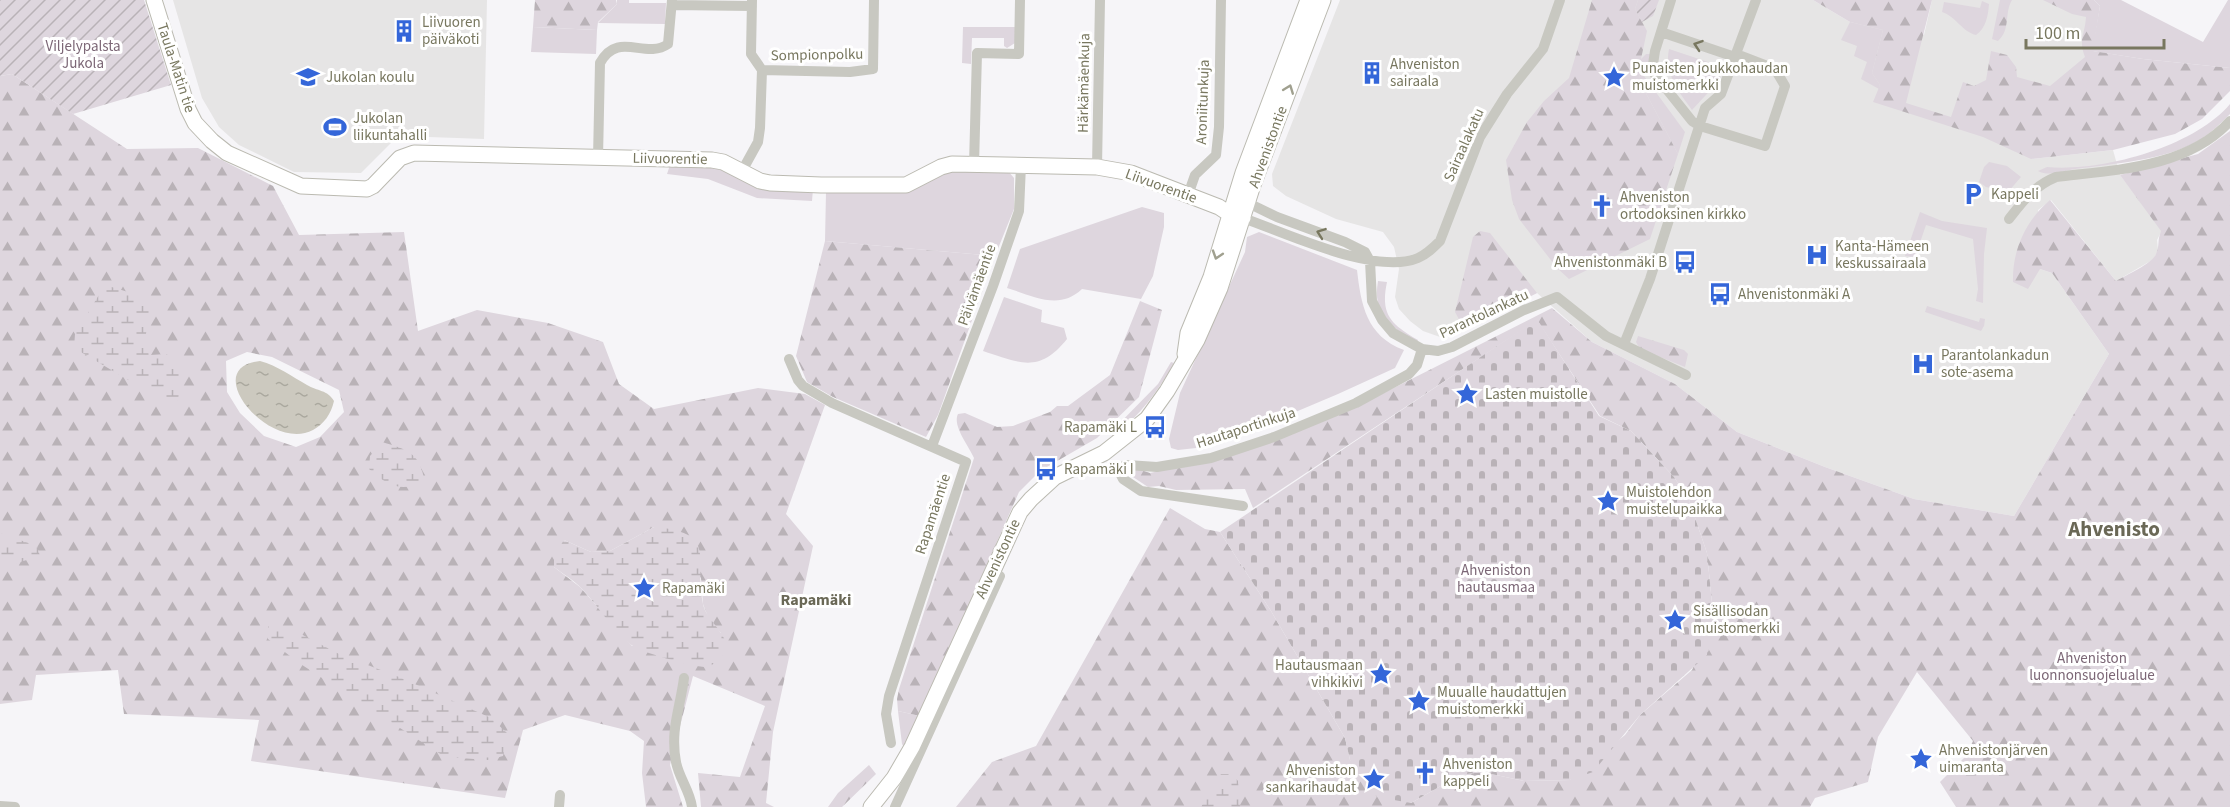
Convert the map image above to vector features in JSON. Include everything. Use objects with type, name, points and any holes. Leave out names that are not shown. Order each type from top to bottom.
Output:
[{"type":"street","name":"Taula-Matin tie","points":[[154,0],[185,100],[195,123],[227,153],[265,170]]},
{"type":"street","name":"Sompionpolku","points":[[762,70],[849,72],[873,69],[874,0]]},
{"type":"street","points":[[974,165],[977,53],[1019,54],[1020,0]]},
{"type":"street","name":"Härkämäenkuja","points":[[1097,167],[1100,0]]},
{"type":"street","name":"Aroniitunkuja","points":[[1188,195],[1195,175],[1216,155],[1219,127],[1221,0]]},
{"type":"street","name":"Sairaalakatu","points":[[1235,208],[1339,253],[1370,261],[1416,259],[1430,252],[1440,241],[1480,137],[1507,94],[1543,49],[1560,0]]},
{"type":"street","points":[[1661,32],[1775,69],[1785,86],[1764,146],[1700,126],[1692,121],[1652,71],[1655,51],[1671,0]]},
{"type":"street","points":[[1686,375],[1624,344],[1650,279],[1705,108],[1721,94],[1756,0]]},
{"type":"street","name":"Ahvenistontie","points":[[870,807],[894,778],[905,760],[1020,512],[1036,493],[1055,477],[1104,453],[1147,419],[1167,392],[1197,340],[1220,288],[1235,208],[1318,1]]},
{"type":"street","points":[[598,158],[600,63],[605,53],[615,47],[662,48],[668,44],[672,3],[752,3],[751,54],[762,70],[760,128],[758,142],[742,171]]},
{"type":"street","points":[[2009,219],[2032,191],[2048,180],[2150,163],[2180,154],[2209,139],[2230,121]]},
{"type":"street","name":"Liivuorentie","points":[[265,170],[301,186],[367,189],[373,186],[400,158],[414,153],[712,160],[742,171],[760,181],[770,183],[900,186],[911,183],[946,165],[1097,167],[1131,172],[1188,195],[1235,208]]},
{"type":"street","name":"Päivämäentie","points":[[932,446],[1019,211],[1021,165]]},
{"type":"street","points":[[1235,208],[1277,217],[1355,246],[1365,252],[1370,261],[1372,301],[1382,320],[1393,333],[1422,349]]},
{"type":"street","name":"Parantolankatu","points":[[1422,349],[1438,351],[1452,347],[1524,310],[1557,297],[1606,336],[1624,344]]},
{"type":"street","name":"Hautaportinkuja","points":[[1243,506],[1141,491],[1123,479],[1119,471],[1127,465],[1157,467],[1211,458],[1274,437],[1356,403],[1409,374],[1417,364],[1422,349]]},
{"type":"street","name":"Rapamäentie","points":[[789,359],[803,386],[832,403],[966,462],[889,696],[886,714],[891,743]]},
{"type":"street","points":[[895,807],[1000,576]]},
{"type":"street","points":[[684,678],[672,737],[676,765],[691,797],[692,807]]},
{"type":"street","points":[[559,807],[560,795]]},
{"type":"street","points":[[0,806],[15,807]]},
{"type":"shaded area","points":[[173,0],[487,0],[484,139],[402,136],[394,140],[361,173],[294,172],[239,145],[219,127],[202,98]]},
{"type":"shaded area","name":"Kanta-Hämeen keskussairaala","points":[[1340,0],[1813,0],[1850,22],[1924,35],[1932,0],[2094,0],[2092,51],[2031,159],[2113,150],[2120,175],[2162,230],[2157,240],[2158,250],[2154,259],[2116,281],[2051,200],[2038,210],[2040,269],[2052,273],[2109,354],[2014,516],[1914,499],[1737,432],[1675,384],[1592,342],[1537,293],[1456,334],[1440,337],[1423,331],[1410,321],[1399,309],[1395,297],[1399,269],[1394,247],[1383,232],[1336,219],[1286,196],[1273,186],[1272,174]]},
{"type":"green space","name":"Viljelypalsta Jukola","points":[[0,0],[144,0],[171,85],[73,114],[12,74],[0,76]]},
{"type":"green space","points":[[535,0],[616,0],[617,4],[598,22],[597,30],[533,27]]},
{"type":"green space","points":[[617,0],[629,0],[629,3],[666,3],[665,24],[598,23],[617,4]]},
{"type":"green space","points":[[1592,0],[1638,0],[1635,9],[1647,31],[1639,80],[1678,154],[1650,239],[1569,279],[1557,268],[1519,219],[1512,200],[1506,160],[1527,122],[1544,101],[1569,78]]},
{"type":"green space","points":[[1638,0],[1659,0],[1653,16],[1642,22],[1635,9]]},
{"type":"green space","points":[[1813,0],[1932,0],[1906,103],[1951,117],[1963,82],[1974,86],[1986,80],[1991,51],[2007,55],[2016,67],[2017,77],[2050,86],[2085,57],[2082,41],[2086,17],[2072,14],[2043,0],[2094,0],[2100,6],[2093,51],[2230,68],[2230,91],[2202,119],[2175,134],[2113,150],[2031,159],[1983,137],[1873,102],[1880,85],[1872,73],[1883,30],[1850,22]]},
{"type":"green space","points":[[2000,0],[2012,0],[2005,32],[1998,41],[1992,39]]},
{"type":"green space","points":[[2094,0],[2121,0],[2203,42],[2230,0],[2230,68],[2092,51],[2100,6]]},
{"type":"green space","points":[[1982,1],[1989,4],[1988,13],[1984,25],[1976,35],[1942,12],[1944,2],[1980,8]]},
{"type":"green space","points":[[1850,22],[1883,30],[1872,73],[1880,85],[1879,89],[1861,79],[1867,62],[1854,56],[1857,46],[1841,40]]},
{"type":"green space","points":[[533,27],[597,30],[596,54],[531,52]]},
{"type":"green space","points":[[963,27],[1016,27],[1015,43],[1007,48],[1004,46],[1004,38],[972,38],[971,64],[962,63]]},
{"type":"green space","points":[[1669,49],[1723,67],[1718,82],[1692,110],[1677,89],[1670,74]]},
{"type":"green space","points":[[1646,54],[1651,54],[1650,64],[1645,63],[1644,76],[1685,132],[1678,154],[1639,80],[1641,59]]},
{"type":"green space","points":[[12,74],[127,149],[198,148],[273,186],[299,235],[404,232],[418,331],[477,310],[548,323],[603,342],[619,384],[654,409],[758,388],[805,394],[825,405],[786,514],[813,546],[773,732],[766,803],[774,807],[701,807],[698,773],[740,777],[765,706],[693,676],[670,765],[683,807],[646,807],[642,773],[644,741],[630,731],[565,715],[523,730],[505,798],[251,761],[259,720],[124,714],[118,670],[36,675],[32,700],[0,704],[0,76]],"holes":[[[247,352],[272,357],[339,390],[344,412],[320,437],[296,447],[264,436],[240,413],[227,392],[226,361]],[[654,527],[701,578],[703,604],[709,620],[721,633],[632,646],[580,587],[554,567],[564,540],[591,552],[610,551]]]},
{"type":"green space","points":[[2230,104],[2230,114],[2211,132],[2198,141],[2170,153],[2056,173],[2047,174],[2038,171],[2047,167],[2094,165],[2120,161],[2146,154],[2194,133]]},
{"type":"green space","name":"Ahveniston luonnonsuojelualue","points":[[2230,131],[2230,807],[1956,807],[1940,782],[1966,756],[1973,741],[1917,672],[1878,737],[1868,782],[1815,798],[1810,807],[956,807],[992,762],[1036,746],[1170,508],[1205,529],[1220,532],[1271,611],[1345,738],[1350,760],[1411,803],[1460,775],[1482,772],[1524,781],[1570,780],[1625,735],[1640,715],[1692,670],[1714,623],[1707,553],[1689,500],[1674,477],[1631,431],[1600,416],[1537,320],[1253,508],[1245,489],[1176,490],[1159,486],[1148,487],[1130,475],[1132,467],[1150,473],[1173,468],[1358,406],[1552,308],[1592,342],[1675,384],[1737,432],[1914,499],[2014,516],[2109,354],[2052,273],[2040,269],[2028,289],[2013,282],[2015,258],[2027,226],[2050,200],[2116,281],[2154,258],[2161,231],[2120,175],[2198,154]]},
{"type":"green space","points":[[1989,162],[2007,166],[2021,177],[2008,192],[1986,187],[1979,182],[1984,167]]},
{"type":"green space","points":[[670,165],[716,167],[753,184],[813,189],[812,201],[757,198],[708,179],[667,174]]},
{"type":"green space","points":[[953,171],[1008,171],[1014,178],[1014,209],[995,256],[825,241],[826,192],[905,191]]},
{"type":"green space","points":[[1142,207],[1164,213],[1164,227],[1153,276],[1141,299],[1082,289],[1064,299],[1046,300],[1007,288],[1020,249]]},
{"type":"green space","points":[[1920,212],[1942,221],[1987,228],[1983,303],[1976,301],[1978,289],[1973,239],[1926,225],[1915,257],[1905,256]]},
{"type":"green space","points":[[1480,231],[1490,233],[1537,293],[1471,326],[1461,323],[1455,312],[1473,237]]},
{"type":"green space","points":[[1259,232],[1357,270],[1364,307],[1373,328],[1391,344],[1404,350],[1395,368],[1255,429],[1227,436],[1196,448],[1178,450],[1171,448],[1169,439],[1180,393],[1245,252],[1247,237]]},
{"type":"green space","points":[[825,241],[995,256],[938,415],[926,437],[833,397],[807,382],[796,356]]},
{"type":"green space","points":[[1378,281],[1387,282],[1385,303],[1390,317],[1401,329],[1418,340],[1417,343],[1386,319],[1378,303]]},
{"type":"green space","points":[[105,285],[138,295],[150,307],[144,347],[150,355],[166,354],[181,363],[177,404],[169,404],[74,348],[75,334]]},
{"type":"green space","points":[[1004,297],[1042,310],[1041,322],[1064,328],[1067,339],[1047,357],[1028,363],[983,351]]},
{"type":"green space","points":[[1140,301],[1162,310],[1139,397],[1097,438],[1040,471],[1019,492],[920,716],[898,711],[899,689],[974,458],[959,430],[958,414],[965,413],[997,427],[1013,426],[1050,412],[1057,406],[1068,406],[1110,375]]},
{"type":"green space","points":[[1927,306],[1979,322],[1980,318],[1985,319],[1984,326],[1981,331],[1925,312]]},
{"type":"green space","name":"Ahveniston hautausmaa","points":[[1537,319],[1599,416],[1631,431],[1674,477],[1689,500],[1707,553],[1714,623],[1708,654],[1640,715],[1593,772],[1570,780],[1524,781],[1482,772],[1460,775],[1411,803],[1377,797],[1350,760],[1345,738],[1271,611],[1220,532]]},
{"type":"green space","points":[[1638,336],[1684,350],[1688,354],[1685,367],[1640,349],[1636,342]]},
{"type":"green space","points":[[1171,362],[1174,363],[1155,394],[1140,412],[1113,437],[1111,432],[1158,384]]},
{"type":"green space","points":[[382,442],[412,454],[420,465],[425,483],[408,487],[395,486],[369,469],[370,456]]},
{"type":"green space","points":[[654,527],[675,530],[688,535],[696,542],[700,550],[703,604],[726,645],[720,658],[709,666],[666,659],[630,644],[617,632],[579,586],[554,567],[554,556],[564,540],[591,552],[610,551]]},
{"type":"green space","points":[[0,533],[37,546],[40,556],[0,568]]},
{"type":"green space","points":[[268,624],[299,633],[339,654],[399,677],[491,718],[508,734],[503,756],[488,760],[445,757],[299,663],[268,639]]},
{"type":"green space","points":[[898,711],[920,716],[904,747],[902,744]]},
{"type":"green space","points":[[869,765],[876,774],[842,807],[828,807],[838,793]]},
{"type":"green space","points":[[1221,774],[1232,774],[1238,781],[1240,807],[1201,807]]},
{"type":"water","points":[[260,361],[279,368],[332,397],[333,406],[324,422],[313,430],[296,434],[277,430],[261,420],[247,406],[238,392],[236,378],[243,367]]},
{"type":"place","name":"Liivuoren päiväkoti","points":[[404,31]]},
{"type":"place","name":"Ahveniston sairaala","points":[[1372,73]]},
{"type":"place","name":"Jukolan koulu","points":[[308,77]]},
{"type":"place","name":"Punaisten joukkohaudan muistomerkki","points":[[1614,77]]},
{"type":"place","name":"Jukolan liikuntahalli","points":[[335,127]]},
{"type":"place","name":"Kappeli","points":[[1973,194]]},
{"type":"place","name":"Ahveniston ortodoksinen kirkko","points":[[1602,206]]},
{"type":"place","name":"Kanta-Hämeen keskussairaala","points":[[1817,255]]},
{"type":"place","name":"Ahvenistonmäki B","points":[[1685,262]]},
{"type":"place","name":"Ahvenistonmäki A","points":[[1720,294]]},
{"type":"place","name":"Parantolankadun sote-asema","points":[[1923,364]]},
{"type":"place","name":"Lasten muistolle","points":[[1467,394]]},
{"type":"place","name":"Rapamäki L","points":[[1155,427]]},
{"type":"place","name":"Rapamäki I","points":[[1046,469]]},
{"type":"place","name":"Muistolehdon muistelupaikka","points":[[1608,501]]},
{"type":"place","name":"Rapamäki","points":[[644,588]]},
{"type":"place","name":"Sisällisodan muistomerkki","points":[[1675,620]]},
{"type":"place","name":"Hautausmaan vihkikivi","points":[[1381,674]]},
{"type":"place","name":"Muualle haudattujen muistomerkki","points":[[1419,701]]},
{"type":"place","name":"Ahvenistonjärven uimaranta","points":[[1921,759]]},
{"type":"place","name":"Ahveniston kappeli","points":[[1425,773]]},
{"type":"place","name":"Ahveniston sankarihaudat","points":[[1374,779]]},
{"type":"district","name":"Ahvenisto","points":[[2114,529]]},
{"type":"district","name":"Rapamäki","points":[[816,600]]}]
